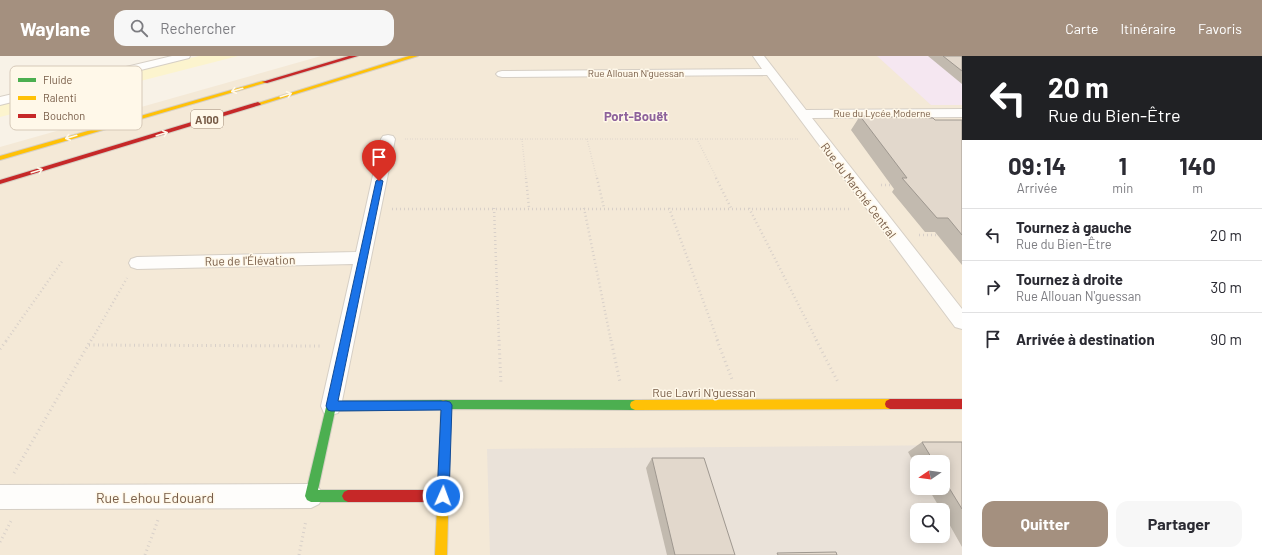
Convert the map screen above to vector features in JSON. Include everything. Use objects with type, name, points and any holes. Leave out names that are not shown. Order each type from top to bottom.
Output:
[{"type":"main road","name":"A100","points":[[142,117],[355,56]]},
{"type":"main road","name":"A100","points":[[0,182],[415,56]]},
{"type":"main road","name":"A100","points":[[0,158],[97,130]]},
{"type":"main road","name":"Rue Lavri N'guessan","points":[[331,406],[962,404]]},
{"type":"main road","points":[[440,555],[446,405]]},
{"type":"main road","points":[[331,406],[311,496],[443,496]]},
{"type":"street","points":[[142,66],[184,56]]},
{"type":"street","name":"Rue du Marché Central","points":[[758,56],[855,185],[962,322]]},
{"type":"street","name":"Rue Allouan N'guessan","points":[[502,74],[771,72]]},
{"type":"street","points":[[0,101],[10,99]]},
{"type":"street","name":"Rue du Lycée Moderne","points":[[802,114],[962,113]]},
{"type":"street","points":[[331,406],[388,139]]},
{"type":"street","name":"Rue de l'Élévation","points":[[137,262],[363,258]]},
{"type":"street","name":"Rue Lehou Edouard","points":[[0,497],[311,496]]},
{"type":"path","points":[[697,138],[731,208]]},
{"type":"path","points":[[388,139],[821,139]]},
{"type":"path","points":[[522,139],[529,208]]},
{"type":"path","points":[[587,139],[604,208]]},
{"type":"path","points":[[855,185],[901,185]]},
{"type":"path","points":[[494,208],[501,405]]},
{"type":"path","points":[[584,208],[624,405]]},
{"type":"path","points":[[669,208],[741,404]]},
{"type":"path","points":[[749,208],[850,404]]},
{"type":"path","points":[[374,209],[874,209]]},
{"type":"path","points":[[894,235],[947,235]]},
{"type":"path","points":[[0,348],[64,260]]},
{"type":"path","points":[[12,476],[137,262]]},
{"type":"path","points":[[88,345],[345,346]]},
{"type":"path","points":[[299,555],[311,496]]},
{"type":"path","points":[[145,555],[167,497]]},
{"type":"shaded area","points":[[321,56],[962,56],[962,555],[0,555],[0,147],[60,130],[142,130],[142,107]]},
{"type":"shaded area","points":[[877,56],[962,56],[962,105],[931,105]]},
{"type":"shaded area","points":[[962,445],[962,555],[490,555],[487,449]]},
{"type":"sand","points":[[199,56],[238,56],[142,81],[142,70]]},
{"type":"sand","points":[[10,103],[10,114],[0,117],[0,105]]},
{"type":"building","points":[[943,56],[962,56],[962,71]]},
{"type":"building","points":[[860,116],[962,120],[962,235],[948,218],[937,218],[902,178],[907,178]]},
{"type":"building","points":[[922,442],[962,442],[962,509],[950,489],[950,455],[930,455]]},
{"type":"building","points":[[652,458],[704,458],[735,555],[675,555]]},
{"type":"building","points":[[836,552],[837,555],[778,555],[777,553]]},
{"type":"traffic: fast","points":[[348,496],[311,496],[331,406],[443,405]]},
{"type":"traffic: fast","points":[[446,405],[635,405]]},
{"type":"traffic: slow","points":[[258,104],[415,56]]},
{"type":"traffic: slow","points":[[142,117],[265,82]]},
{"type":"traffic: slow","points":[[0,158],[98,130]]},
{"type":"traffic: slow","points":[[635,405],[890,404]]},
{"type":"traffic: slow","points":[[441,555],[446,405],[443,405]]},
{"type":"traffic: jam","points":[[265,82],[355,56]]},
{"type":"traffic: jam","points":[[0,182],[258,104]]},
{"type":"traffic: jam","points":[[890,404],[962,404]]},
{"type":"traffic: jam","points":[[348,496],[443,496]]},
{"type":"district","name":"Port-Bouët","points":[[636,116]]},
{"type":"route","points":[[379,181],[331,406],[446,405],[443,496]]}]
